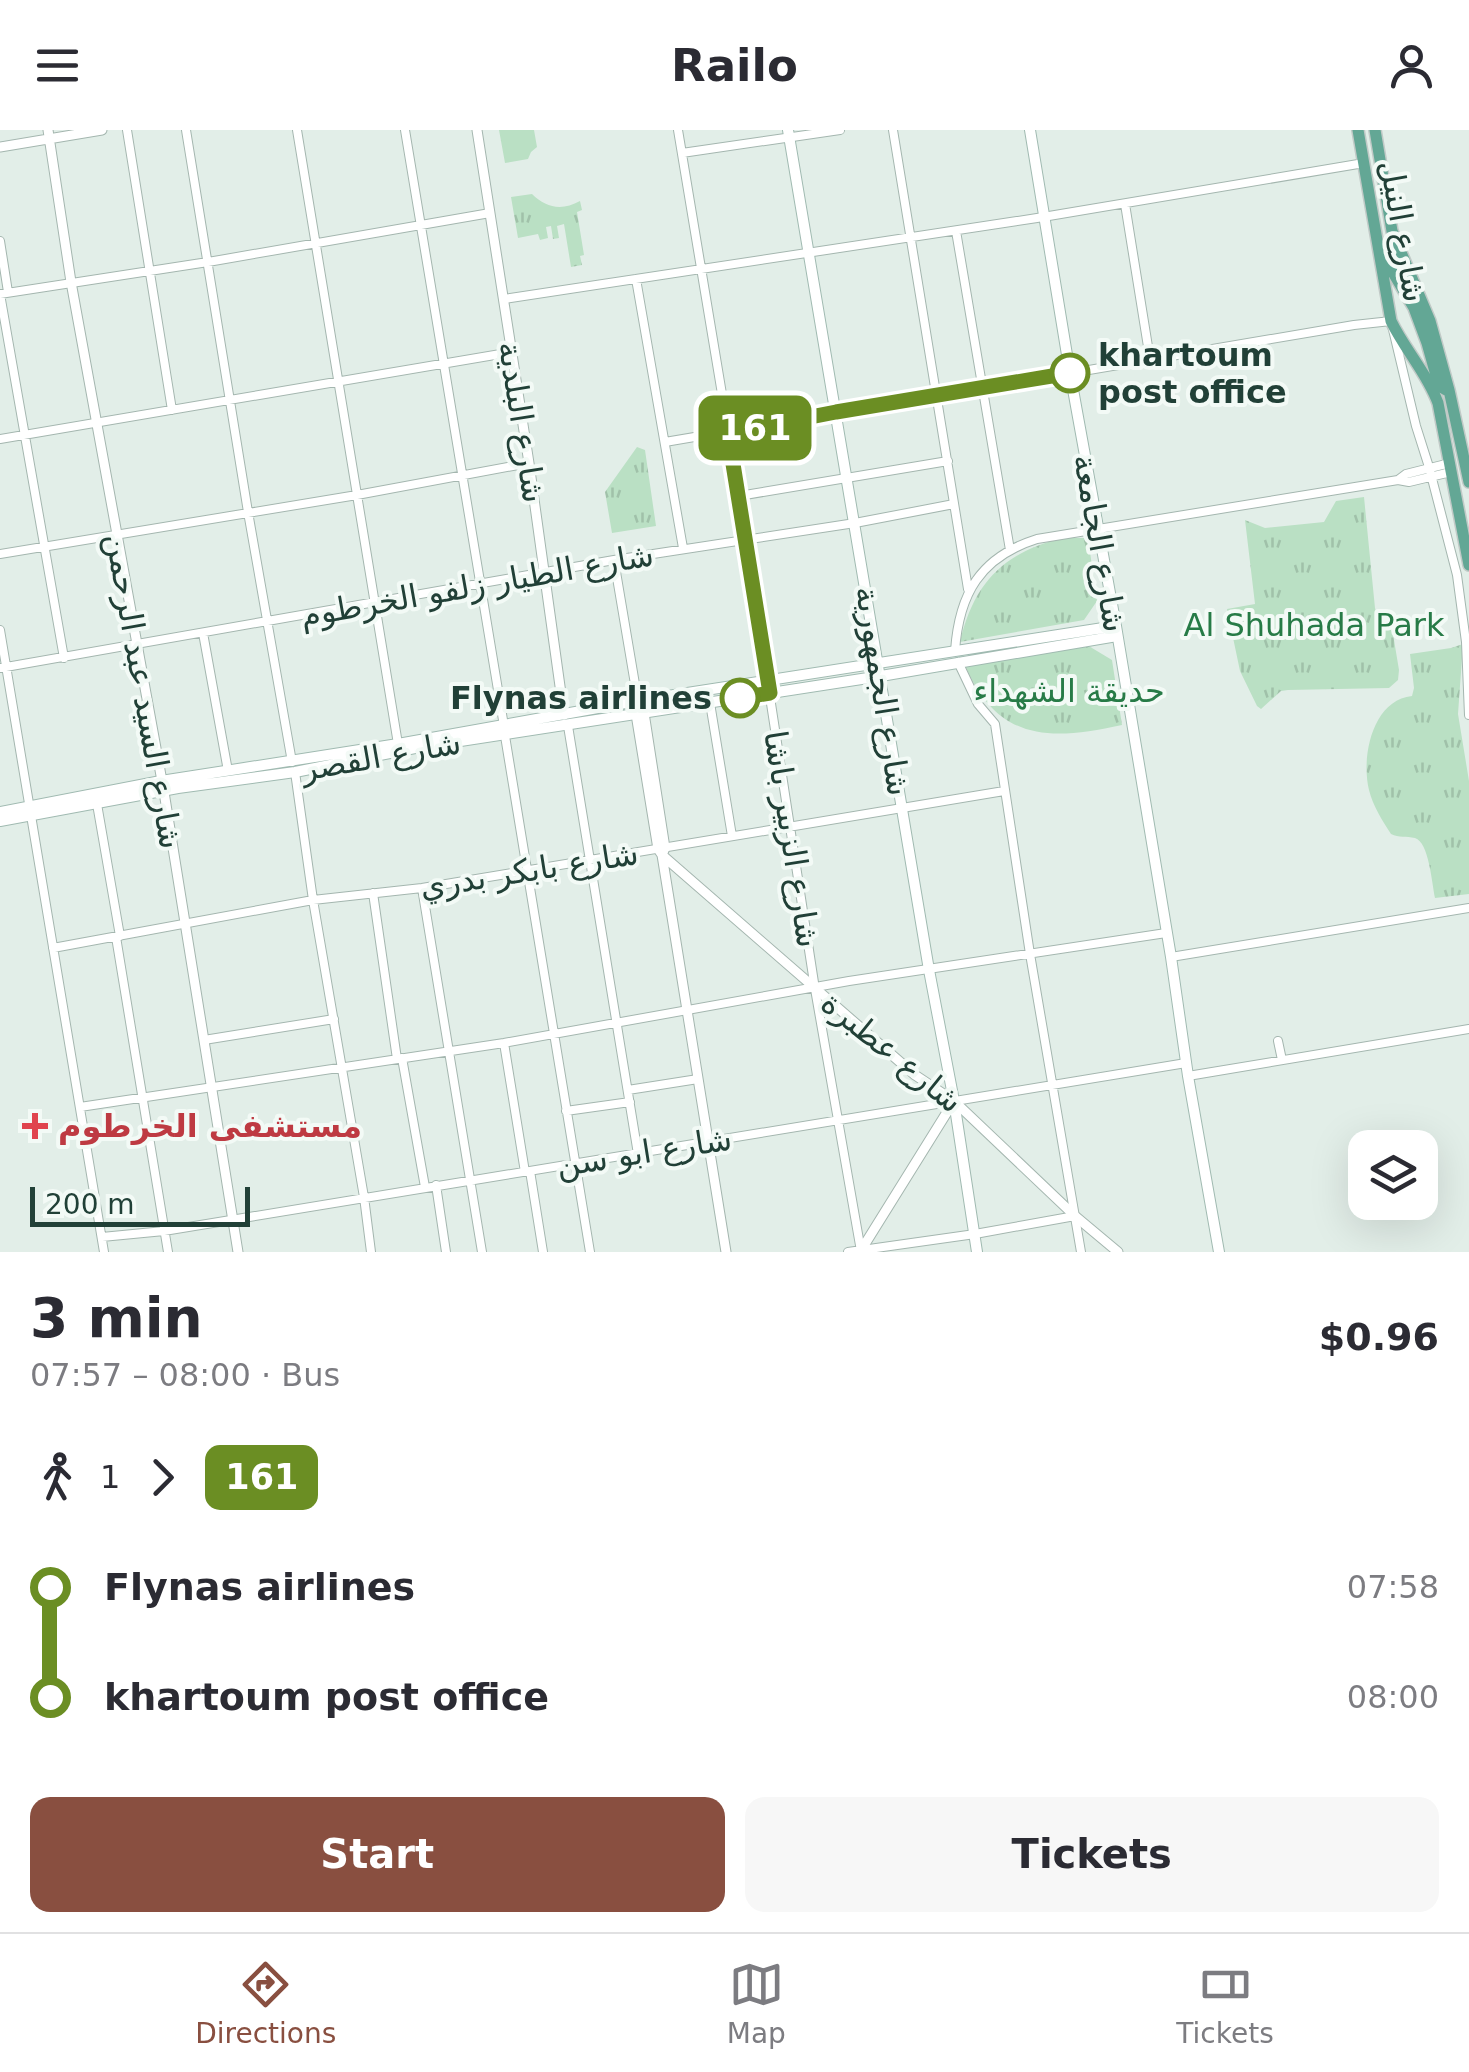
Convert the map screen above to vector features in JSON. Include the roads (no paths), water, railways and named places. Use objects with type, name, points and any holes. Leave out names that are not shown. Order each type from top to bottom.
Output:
[{"type":"main road","name":"شارع الجامعة","points":[[1030,130],[1117,631],[1218,1252]]},
{"type":"main road","name":"شارع النيل","points":[[1358,130],[1391,321],[1434,392],[1469,565]]},
{"type":"main road","name":"شارع النيل","points":[[1374,130],[1392,231],[1430,321],[1469,482]]},
{"type":"main road","name":"شارع الجمهورية","points":[[788,134],[978,1252]]},
{"type":"main road","points":[[1378,248],[1414,308],[1439,386],[1449,390]]},
{"type":"main road","points":[[1451,468],[1465,464]]},
{"type":"main road","name":"شارع القصر","points":[[0,812],[96,804],[162,786],[415,748],[566,720],[710,703],[1117,631]]},
{"type":"main road","name":"شارع القصر","points":[[566,720],[638,697],[880,670]]},
{"type":"main road","name":"شارع القصر","points":[[0,822],[30,812],[228,771],[293,767],[398,744],[505,731]]},
{"type":"street","points":[[0,147],[49,134],[102,130]]},
{"type":"street","points":[[127,130],[172,410]]},
{"type":"street","points":[[186,130],[371,1252]]},
{"type":"street","points":[[297,130],[398,744]]},
{"type":"street","points":[[405,130],[590,1252]]},
{"type":"street","name":"شارع البلدية","points":[[477,130],[566,720]]},
{"type":"street","name":"شارع الزبير باشا","points":[[678,130],[860,1251]]},
{"type":"street","points":[[682,153],[788,134],[840,130]]},
{"type":"street","points":[[894,130],[968,590],[958,624],[957,657],[967,685],[995,724],[1080,1252]]},
{"type":"street","name":"شارع السيد عبد الرحمن","points":[[49,134],[238,1252]]},
{"type":"street","points":[[504,299],[956,231],[1364,163]]},
{"type":"street","points":[[1125,204],[1150,359]]},
{"type":"street","points":[[3,293],[490,213]]},
{"type":"street","points":[[956,231],[1010,550]]},
{"type":"street","points":[[0,241],[3,293],[64,658]]},
{"type":"street","points":[[636,279],[683,548]]},
{"type":"street","points":[[665,442],[1391,321],[1454,562],[1463,608],[1469,715]]},
{"type":"street","points":[[0,439],[512,352]]},
{"type":"street","points":[[739,496],[948,461]]},
{"type":"street","points":[[0,554],[529,464]]},
{"type":"street","points":[[1398,480],[1429,466],[1451,468]]},
{"type":"street","points":[[968,590],[1010,550],[1037,539],[1398,480],[1409,482],[1451,468]]},
{"type":"street","name":"شارع الطيار زلفو الخرطوم","points":[[3,668],[954,504]]},
{"type":"street","points":[[614,560],[726,1252]]},
{"type":"street","points":[[0,630],[3,668],[104,1252]]},
{"type":"street","points":[[203,633],[228,771]]},
{"type":"street","points":[[710,703],[732,836]]},
{"type":"street","points":[[566,720],[638,1154]]},
{"type":"street","name":"شارع بابكر بدري","points":[[53,948],[313,900],[422,888],[662,851],[1004,791]]},
{"type":"street","points":[[96,804],[168,1252]]},
{"type":"street","name":"شارع عطبرة","points":[[662,851],[915,1075],[954,1101],[1118,1252]]},
{"type":"street","points":[[422,888],[482,1252]]},
{"type":"street","points":[[373,892],[425,1187]]},
{"type":"street","points":[[1171,956],[1469,908]]},
{"type":"street","points":[[80,1108],[504,1043],[1166,933]]},
{"type":"street","points":[[204,1040],[334,1019]]},
{"type":"street","points":[[1188,1076],[1469,1028]]},
{"type":"street","points":[[1278,1041],[1282,1060]]},
{"type":"street","points":[[504,1043],[543,1252]]},
{"type":"street","name":"شارع ابو سن","points":[[102,1237],[164,1231],[1186,1063]]},
{"type":"street","points":[[628,1090],[698,1078]]},
{"type":"street","points":[[860,1251],[954,1101]]},
{"type":"street","points":[[566,1111],[630,1102]]},
{"type":"street","points":[[436,1185],[446,1252]]},
{"type":"street","points":[[848,1252],[1075,1216]]},
{"type":"place","name":"khartoum post office","points":[[1070,373]]},
{"type":"place","name":"Flynas airlines","points":[[740,698]]},
{"type":"place","name":"مستشفى الخرطوم","points":[[35,1126]]},
{"type":"park label","name":"Al Shuhada Park","points":[[1314,625]]},
{"type":"park label","name":"حديقة الشهداء","points":[[1069,691]]}]
